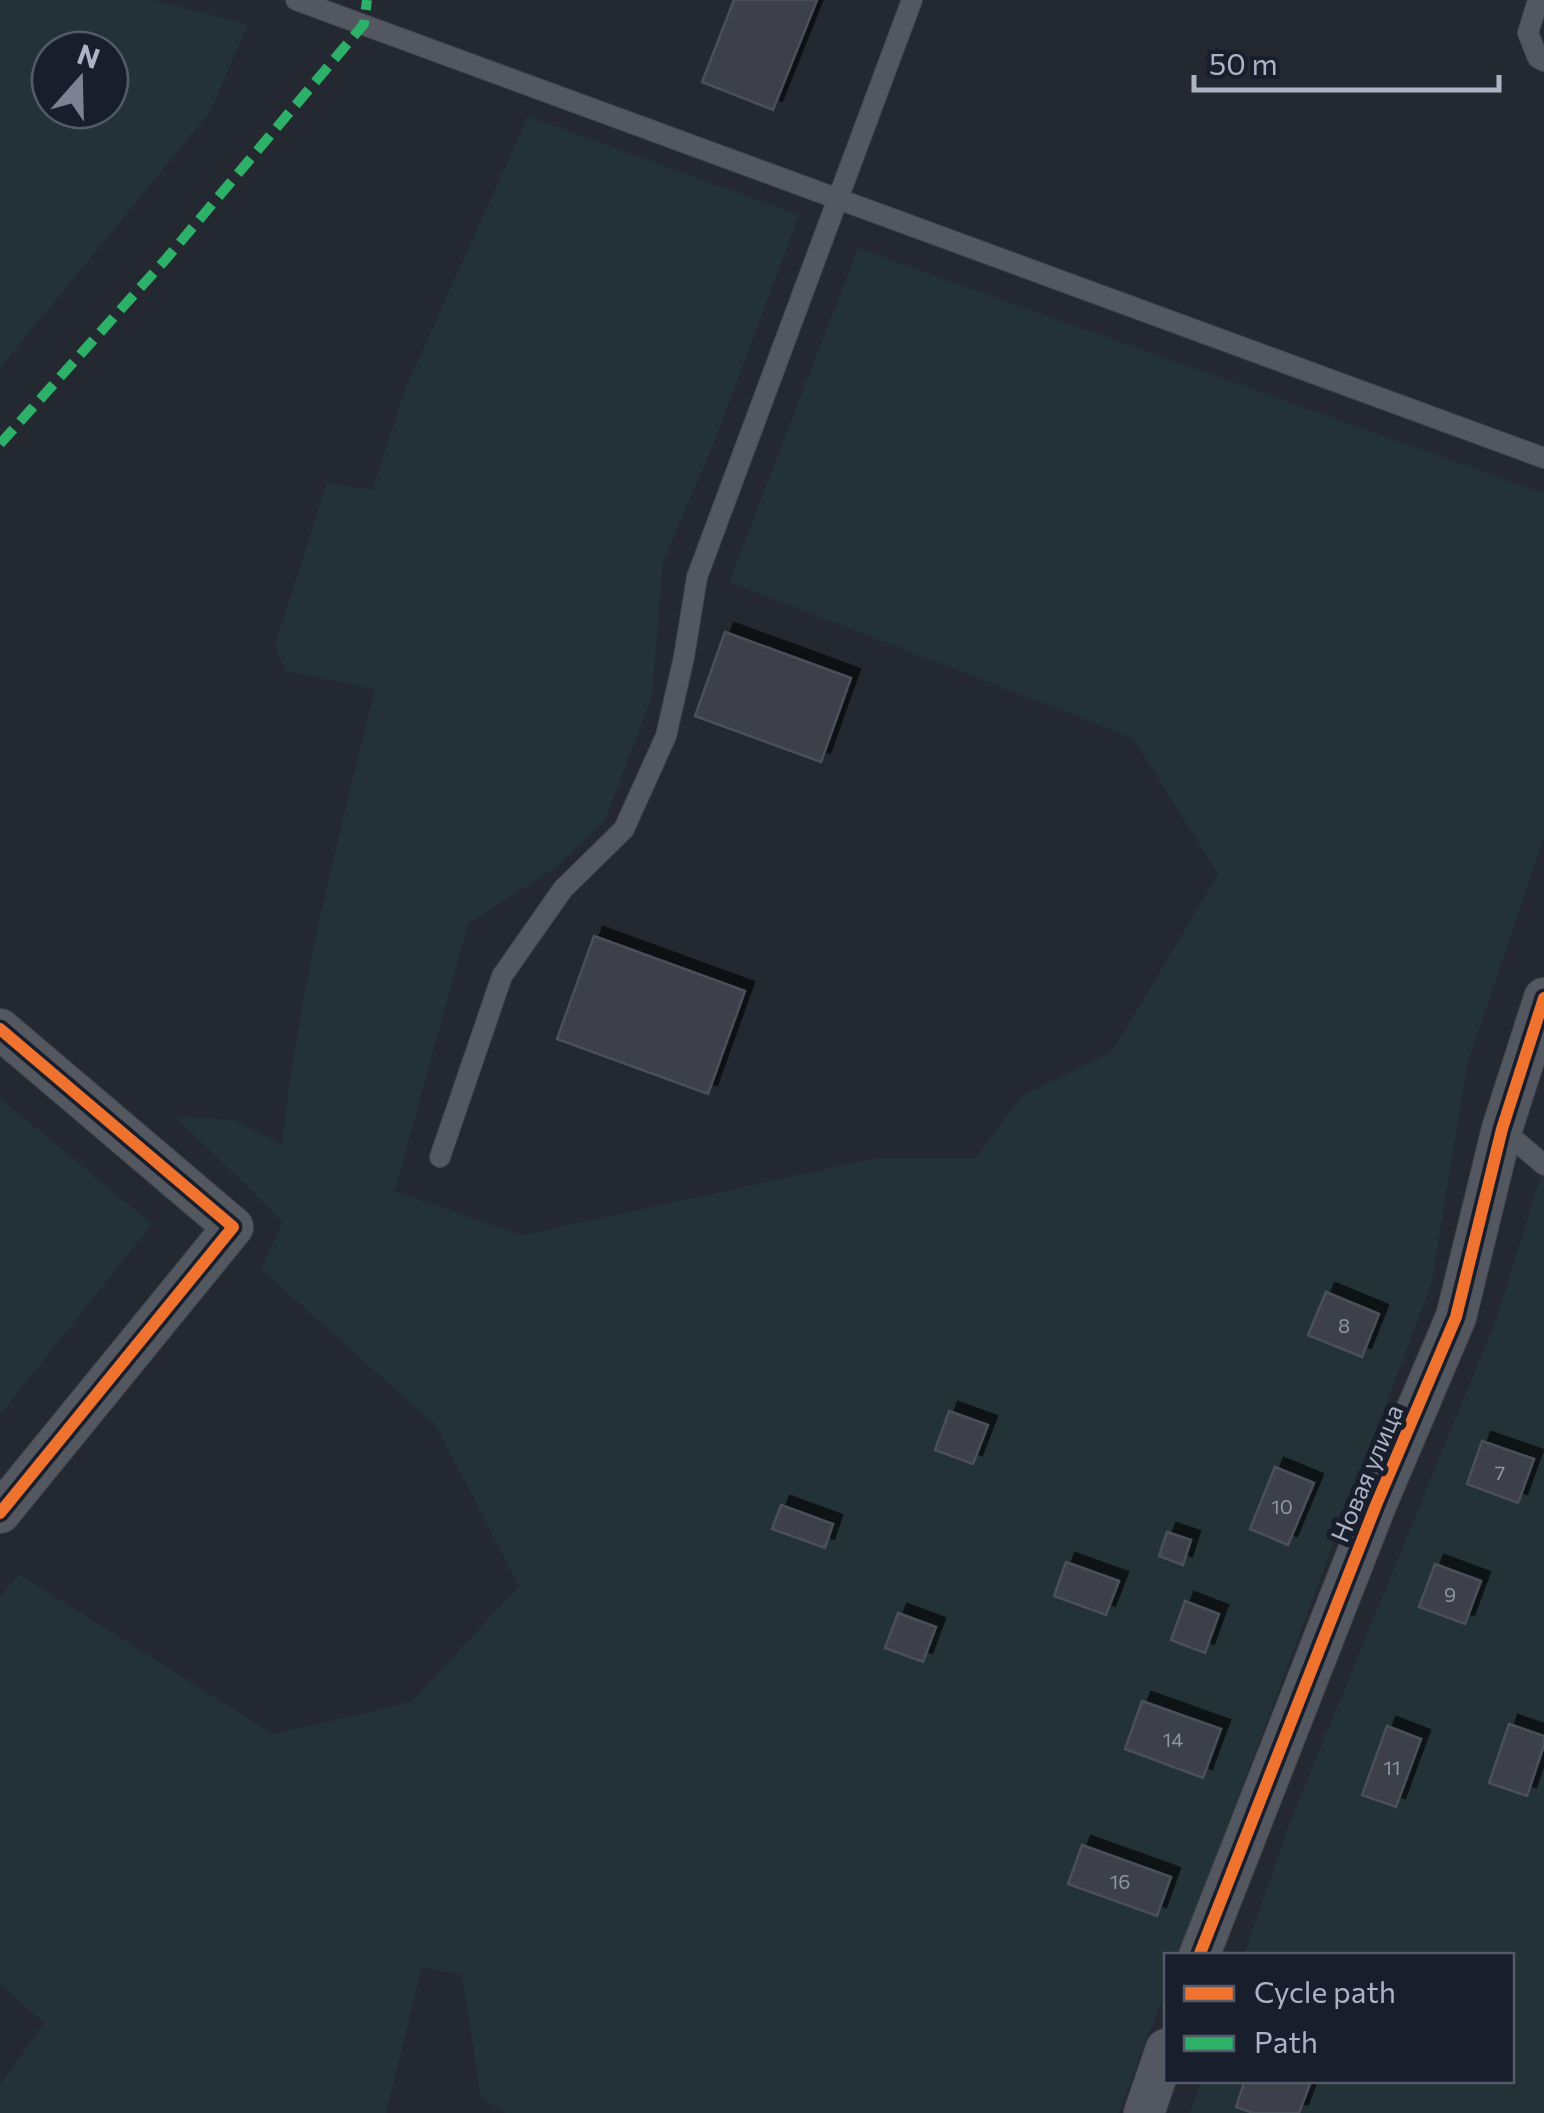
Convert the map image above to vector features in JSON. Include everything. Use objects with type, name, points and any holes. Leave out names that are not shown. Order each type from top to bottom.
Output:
[{"type":"street","name":"Новая улица","points":[[1200,1953],[1376,1505],[1456,1318],[1502,1129],[1544,998]]},
{"type":"street","points":[[0,1029],[234,1226],[0,1513]]},
{"type":"street","points":[[1144,2113],[1164,2055]]},
{"type":"lane","points":[[296,0],[1544,458]]},
{"type":"lane","points":[[440,1158],[502,976],[563,889],[624,829],[666,736],[697,576],[912,0]]},
{"type":"lane","points":[[1538,0],[1528,34],[1538,58],[1544,61]]},
{"type":"lane","points":[[1502,1129],[1544,1165]]},
{"type":"shaded area","points":[[0,0],[153,0],[248,24],[210,112],[0,368]]},
{"type":"shaded area","points":[[528,116],[799,215],[712,448],[663,561],[652,696],[605,820],[558,866],[468,924],[395,1191],[522,1235],[877,1158],[976,1158],[1021,1096],[1112,1052],[1218,874],[1133,738],[729,582],[858,248],[1544,493],[1544,837],[1467,1065],[1432,1282],[1180,1953],[1164,1953],[1164,1994],[1119,2113],[505,2113],[481,2098],[462,1974],[422,1968],[386,2113],[0,2113],[0,2085],[44,2023],[0,1984],[0,1597],[19,1574],[273,1734],[411,1702],[519,1586],[436,1426],[261,1269],[283,1222],[175,1116],[234,1120],[282,1144],[309,972],[375,689],[285,671],[275,645],[327,482],[372,490],[406,387]]},
{"type":"shaded area","points":[[0,1098],[152,1224],[0,1415]]},
{"type":"shaded area","points":[[1544,1165],[1544,2113],[1190,2113],[1200,2083],[1514,2083],[1514,1953],[1245,1953],[1288,1827],[1497,1317]]},
{"type":"building","points":[[734,0],[817,0],[773,110],[702,82]]},
{"type":"building","points":[[725,632],[851,678],[821,762],[695,716]]},
{"type":"building","points":[[594,936],[745,991],[708,1094],[557,1039]]},
{"type":"building","points":[[1326,1292],[1379,1314],[1362,1357],[1308,1335]]},
{"type":"building","points":[[949,1411],[988,1425],[973,1464],[935,1450]]},
{"type":"building","points":[[1482,1441],[1534,1459],[1518,1503],[1467,1484]]},
{"type":"building","points":[[1275,1467],[1314,1483],[1288,1545],[1250,1529]]},
{"type":"building","points":[[781,1505],[833,1524],[825,1548],[772,1529]]},
{"type":"building","points":[[1167,1532],[1191,1540],[1183,1565],[1159,1556]]},
{"type":"building","points":[[1066,1562],[1119,1581],[1106,1615],[1054,1596]]},
{"type":"building","points":[[1435,1564],[1481,1581],[1465,1624],[1419,1607]]},
{"type":"building","points":[[1185,1601],[1219,1614],[1205,1653],[1171,1640]]},
{"type":"building","points":[[898,1613],[936,1627],[923,1662],[885,1648]]},
{"type":"building","points":[[1142,1701],[1221,1729],[1203,1778],[1125,1749]]},
{"type":"building","points":[[1509,1724],[1544,1736],[1527,1796],[1489,1783]]},
{"type":"building","points":[[1387,1726],[1421,1739],[1396,1807],[1362,1795]]},
{"type":"building","points":[[1082,1845],[1171,1877],[1157,1916],[1068,1884]]},
{"type":"building","points":[[1244,2083],[1310,2084],[1299,2113],[1253,2113],[1236,2107]]},
{"type":"marked path","points":[[0,444],[166,259],[364,24],[367,0]]},
{"type":"cycle path","points":[[1200,1953],[1376,1505],[1456,1317],[1502,1129],[1544,998]]},
{"type":"cycle path","points":[[0,1029],[233,1227],[0,1513]]}]
